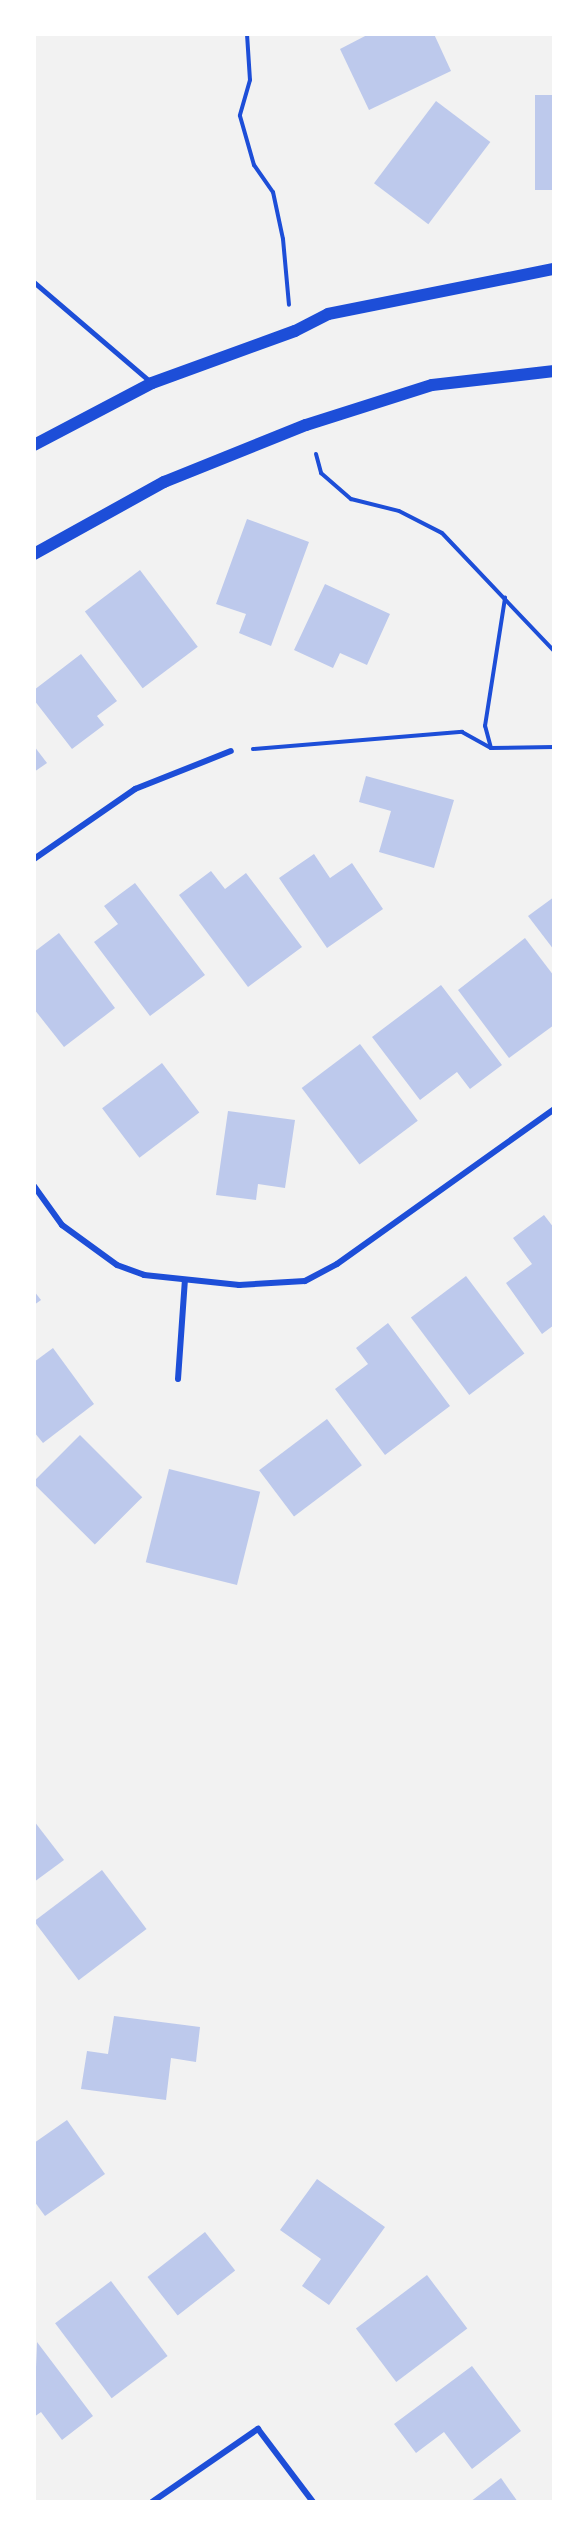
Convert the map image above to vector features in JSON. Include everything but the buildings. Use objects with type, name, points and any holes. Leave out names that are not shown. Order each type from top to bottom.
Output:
[{"type":"main road","points":[[34,445],[152,383],[295,332],[328,314],[554,269]]},
{"type":"main road","points":[[34,555],[164,483],[306,425],[432,385],[554,370]]},
{"type":"street","points":[[34,859],[135,789],[231,751]]},
{"type":"street","points":[[34,1186],[62,1225],[117,1265],[144,1275],[239,1286],[305,1281],[337,1264],[554,1109]]},
{"type":"street","points":[[178,1379],[185,1280]]},
{"type":"street","points":[[152,2502],[258,2430],[313,2502]]},
{"type":"lane","points":[[34,282],[152,383]]},
{"type":"path","points":[[247,34],[250,80],[240,116],[254,165],[273,192],[283,239],[289,305]]},
{"type":"path","points":[[316,453],[321,473],[351,499],[399,512],[442,533],[554,651]]},
{"type":"path","points":[[491,748],[485,726],[505,598]]},
{"type":"path","points":[[231,751],[462,732],[491,748],[554,747]]}]
